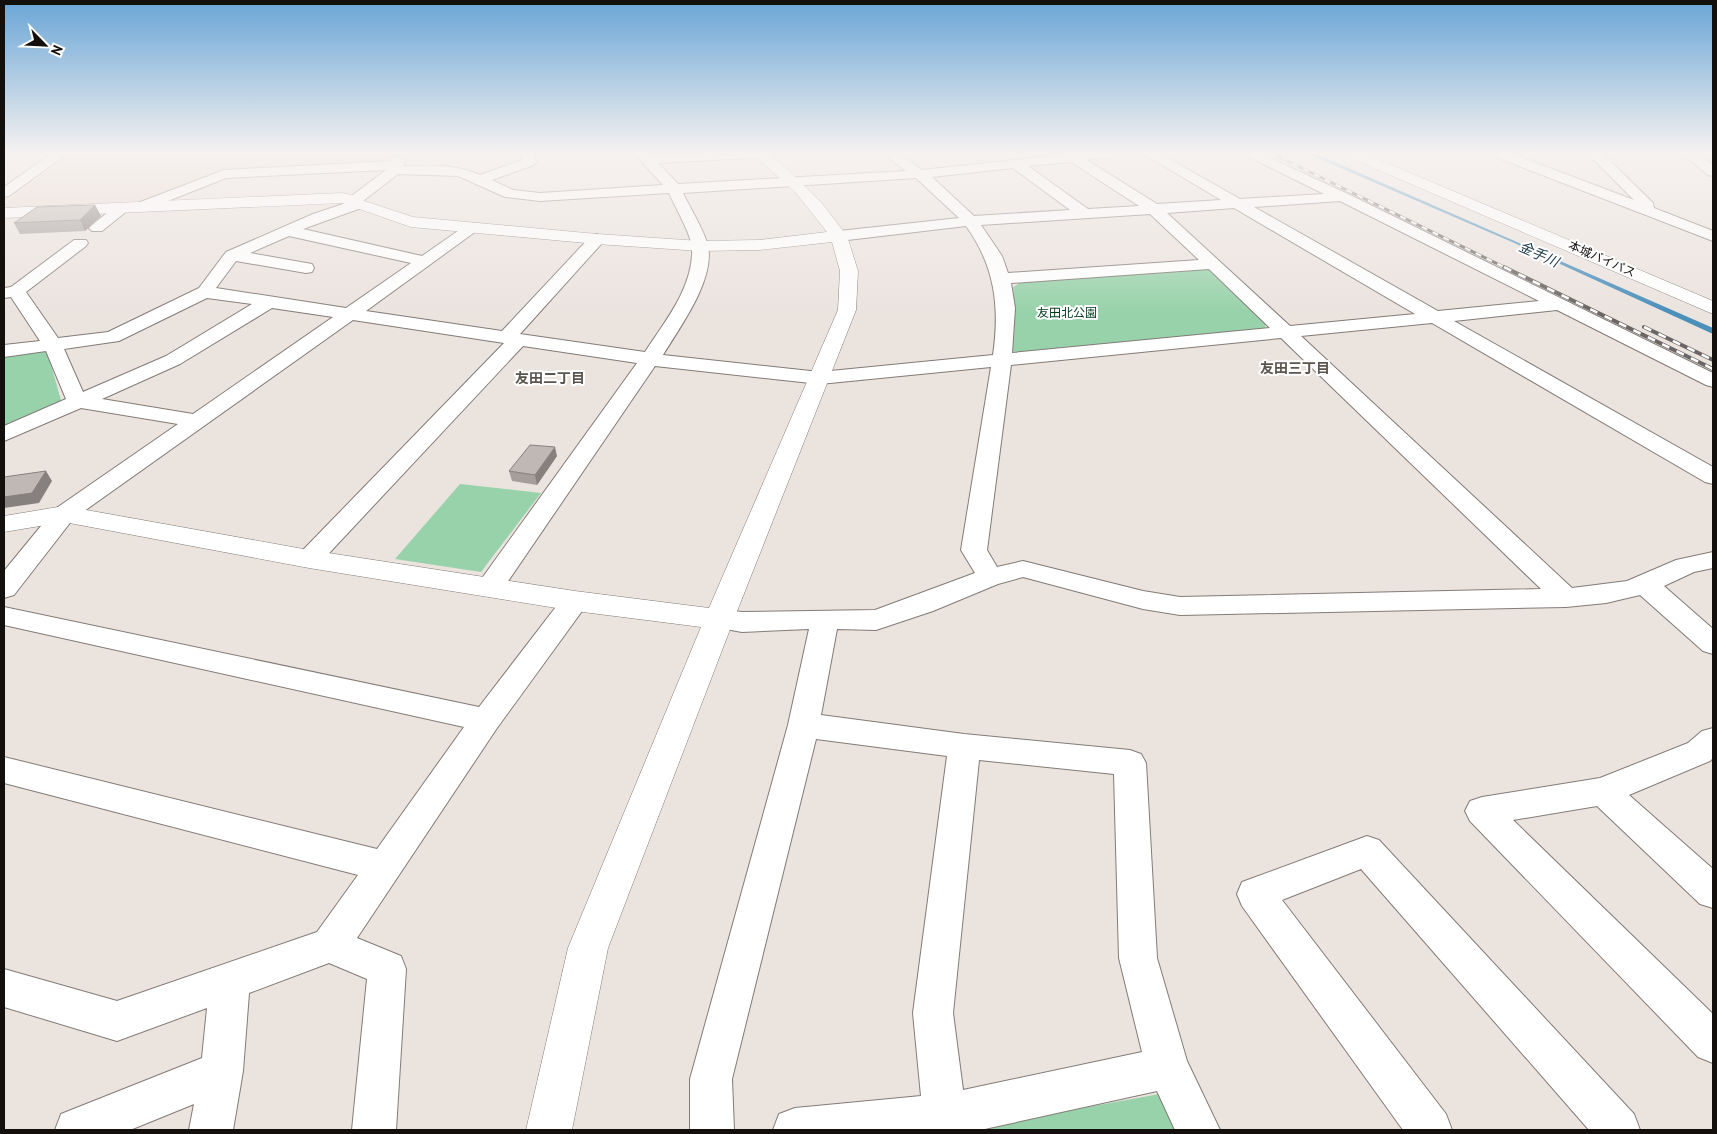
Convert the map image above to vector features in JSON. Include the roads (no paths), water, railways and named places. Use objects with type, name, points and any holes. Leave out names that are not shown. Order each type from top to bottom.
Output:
[{"type":"main road","points":[[4,213],[164,206]]},
{"type":"main road","points":[[368,206],[411,222],[471,229],[700,246],[759,245],[839,236]]},
{"type":"main road","points":[[549,1130],[588,948],[847,310],[849,270],[839,236],[814,206]]},
{"type":"main road","name":"本城バイパス","points":[[1475,206],[1713,308]]},
{"type":"main road","name":"本城バイパス","points":[[1492,206],[1713,299]]},
{"type":"main road","points":[[4,524],[64,514],[309,559],[490,588],[575,601],[720,619]]},
{"type":"street","points":[[4,351],[112,337],[206,292],[232,255],[347,206]]},
{"type":"street","points":[[490,588],[688,302],[698,270],[700,246],[682,206]]},
{"type":"street","points":[[956,206],[970,221],[991,250],[1001,279],[1006,309],[1001,360],[974,550],[990,577]]},
{"type":"street","points":[[1074,206],[1084,213]]},
{"type":"street","points":[[1150,206],[1566,598]]},
{"type":"street","points":[[839,236],[970,221],[1187,206]]},
{"type":"street","points":[[1240,206],[1713,477]]},
{"type":"street","points":[[1361,206],[1713,381]]},
{"type":"street","points":[[1638,206],[1713,236]]},
{"type":"street","points":[[97,228],[122,208]]},
{"type":"street","points":[[4,589],[64,514],[471,229]]},
{"type":"street","points":[[289,231],[423,262]]},
{"type":"street","points":[[309,559],[512,339],[597,239]]},
{"type":"street","points":[[77,401],[52,344],[10,292],[80,243]]},
{"type":"street","points":[[232,255],[306,268]]},
{"type":"street","points":[[1001,279],[1212,264]]},
{"type":"street","points":[[206,292],[650,359],[820,378],[1558,305]]},
{"type":"street","points":[[4,434],[173,360],[269,302]]},
{"type":"street","points":[[77,401],[196,421]]},
{"type":"street","points":[[720,619],[742,622],[825,619],[876,620],[923,604],[990,577],[1023,569],[1143,600],[1180,606],[1566,598],[1601,595],[1644,585],[1684,564],[1713,560]]},
{"type":"street","points":[[1644,585],[1713,644]]},
{"type":"street","points":[[4,988],[117,1021],[330,945],[486,720],[575,601]]},
{"type":"street","points":[[4,616],[486,720]]},
{"type":"street","points":[[712,1130],[711,1079],[804,726],[825,619]]},
{"type":"street","points":[[804,726],[964,746],[1130,763],[1138,958],[1168,1068],[1198,1130]]},
{"type":"street","points":[[947,1123],[933,1013],[964,746]]},
{"type":"street","points":[[1709,752],[1603,791],[1482,810],[1713,1042]]},
{"type":"street","points":[[4,770],[384,866]]},
{"type":"street","points":[[1603,791],[1713,892]]},
{"type":"street","points":[[1430,1130],[1255,894],[1367,852],[1618,1130]]},
{"type":"street","points":[[330,945],[387,969],[374,1130]]},
{"type":"street","points":[[211,1130],[222,1071],[230,980]]},
{"type":"street","points":[[795,1130],[947,1123],[1168,1068]]},
{"type":"street","points":[[76,1130],[222,1071]]},
{"type":"water","name":"金手川","points":[[1428,206],[1435,206],[1713,328],[1713,334]]},
{"type":"railway","points":[[1379,206],[1506,268]]},
{"type":"railway","points":[[1504,267],[1713,369]]},
{"type":"railway","points":[[1644,327],[1713,360]]},
{"type":"district","name":"友田三丁目","points":[[1295,368]]},
{"type":"district","name":"友田二丁目","points":[[550,378]]},
{"type":"park label","name":"友田北公園","points":[[1067,313]]}]
